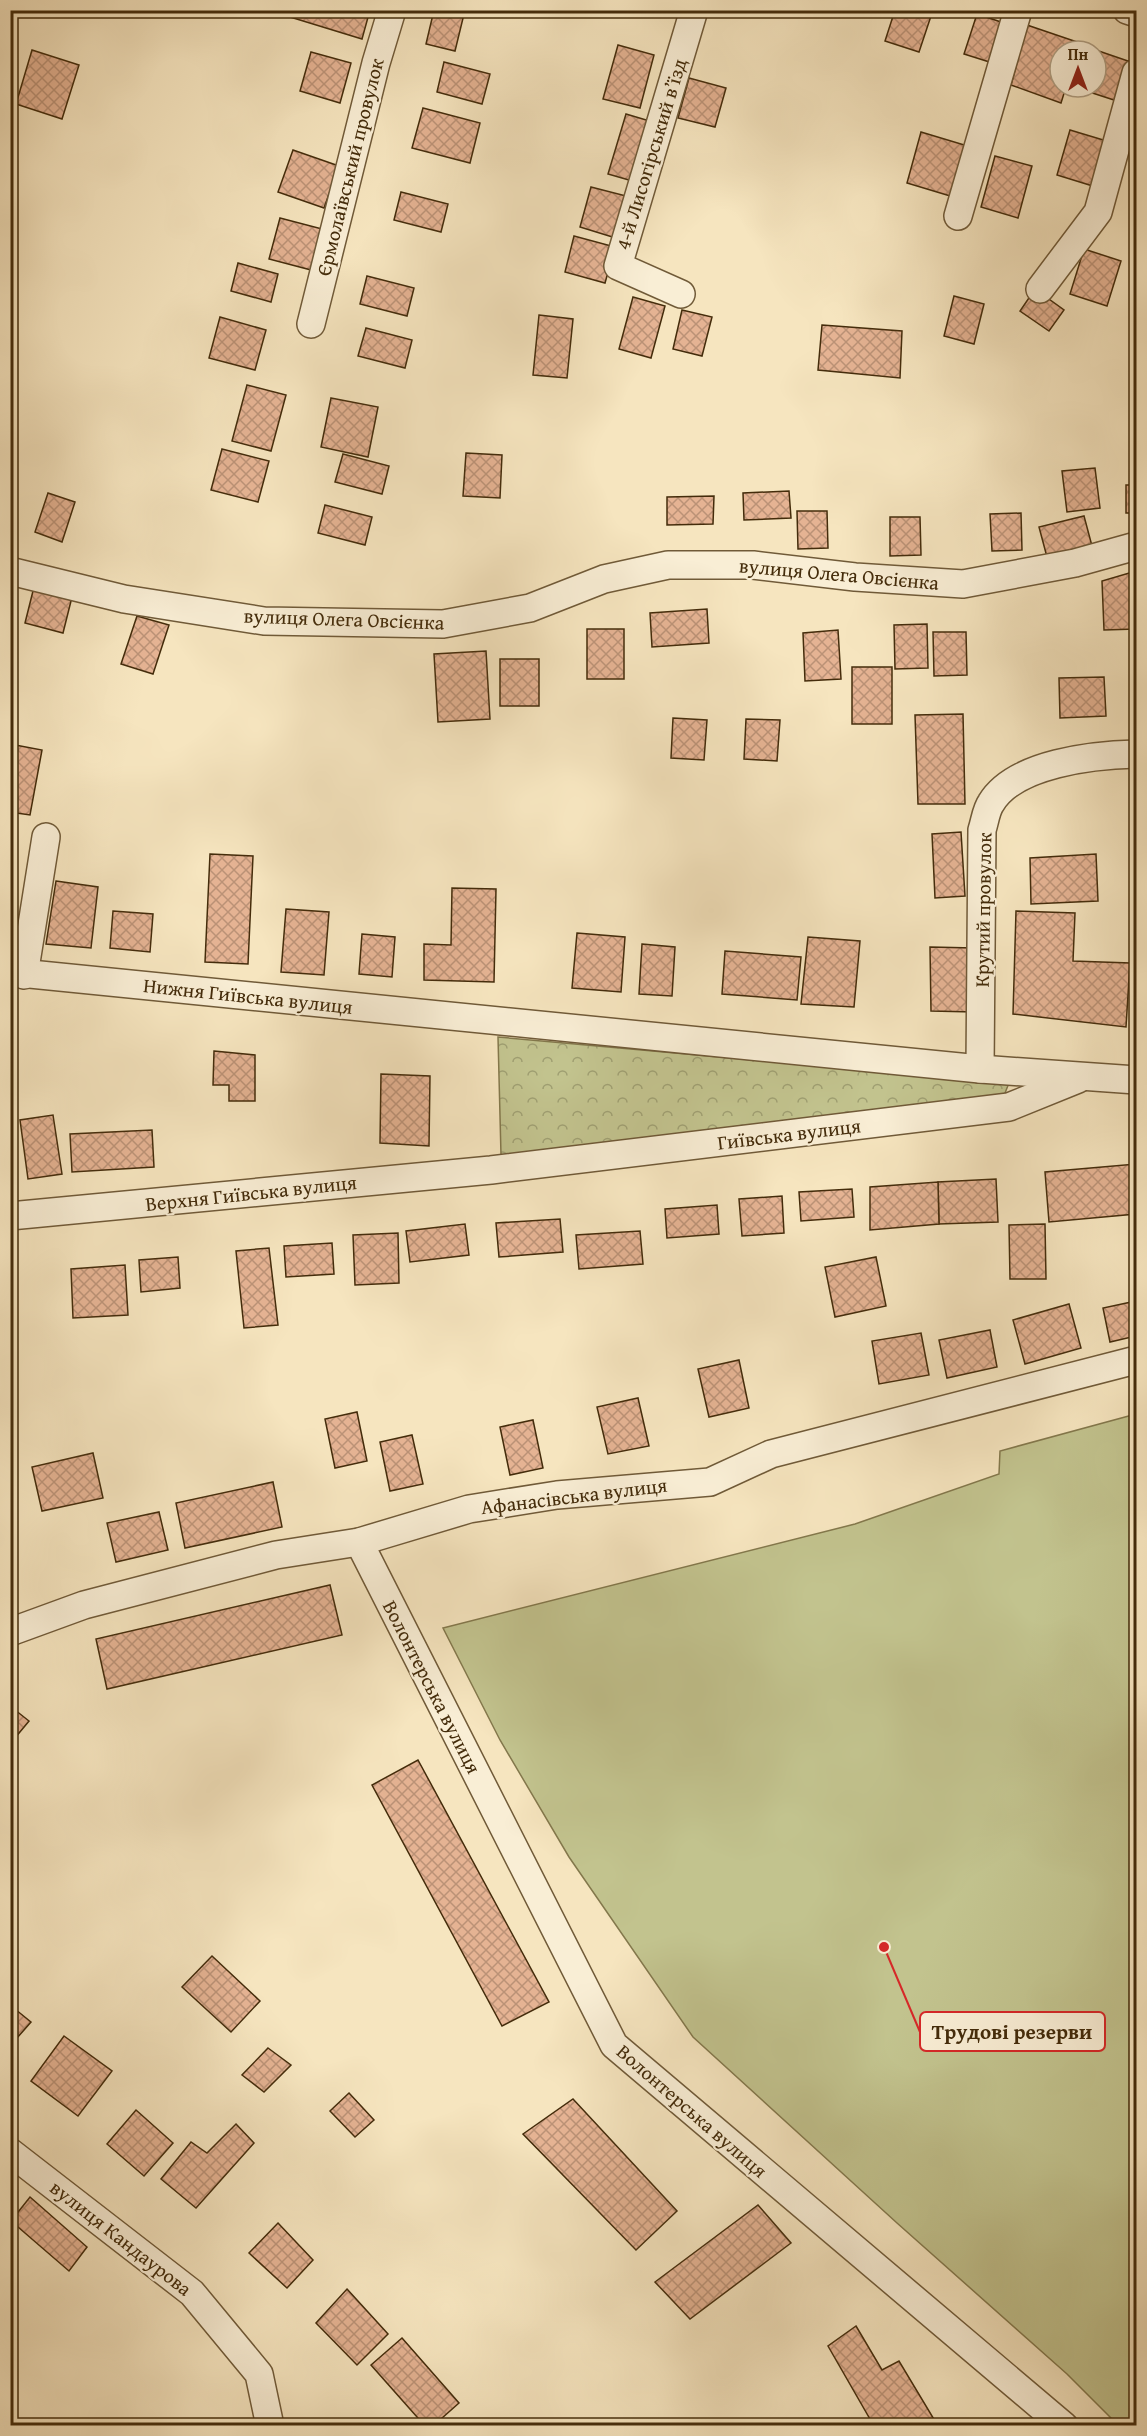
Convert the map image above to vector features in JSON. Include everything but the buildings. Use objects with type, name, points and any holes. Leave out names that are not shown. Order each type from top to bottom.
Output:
[{"type":"street","name":"Єрмолаївський провулок","points":[[311,324],[376,63],[392,10]]},
{"type":"street","name":"4-й Лисогірський в’їзд","points":[[681,294],[618,266],[694,10]]},
{"type":"street","points":[[958,216],[1018,10]]},
{"type":"street","points":[[1127,10],[1137,14]]},
{"type":"street","points":[[1040,289],[1098,212],[1137,73]]},
{"type":"street","name":"вулиця Олега Овсієнка","points":[[10,571],[124,599],[264,621],[443,624],[530,608],[604,579],[668,566],[753,565],[855,577],[963,584],[1075,563],[1137,546]]},
{"type":"street","name":"Крутий провулок","points":[[980,1069],[982,830],[990,804],[1001,789],[1035,770],[1080,759],[1137,754]]},
{"type":"street","points":[[17,974],[46,837]]},
{"type":"street","name":"Нижня Гиївська вулиця","points":[[17,974],[485,1019]]},
{"type":"street","name":"Гиївська вулиця","points":[[485,1019],[980,1069],[1137,1080]]},
{"type":"street","name":"Гиївська вулиця","points":[[491,1170],[1009,1107],[1082,1077]]},
{"type":"street","name":"Верхня Гиївська вулиця","points":[[10,1216],[491,1170]]},
{"type":"street","name":"Афанасівська вулиця","points":[[10,1632],[84,1605],[276,1555],[359,1542],[470,1509],[557,1495],[710,1482],[771,1454],[1137,1360]]},
{"type":"street","name":"Волонтерська вулиця","points":[[359,1542],[614,2045],[1064,2426]]},
{"type":"street","name":"вулиця Кандаурова","points":[[10,2152],[192,2293],[259,2374],[270,2426]]},
{"type":"green space","points":[[498,1037],[1009,1083],[1003,1098],[501,1155]]},
{"type":"green space","points":[[1136,1414],[1136,2425],[1119,2426],[1067,2374],[693,2037],[569,1857],[500,1740],[443,1628],[855,1524],[999,1474],[1000,1451]]},
{"type":"place","name":"Трудові резерви","points":[[884,1947]]}]
